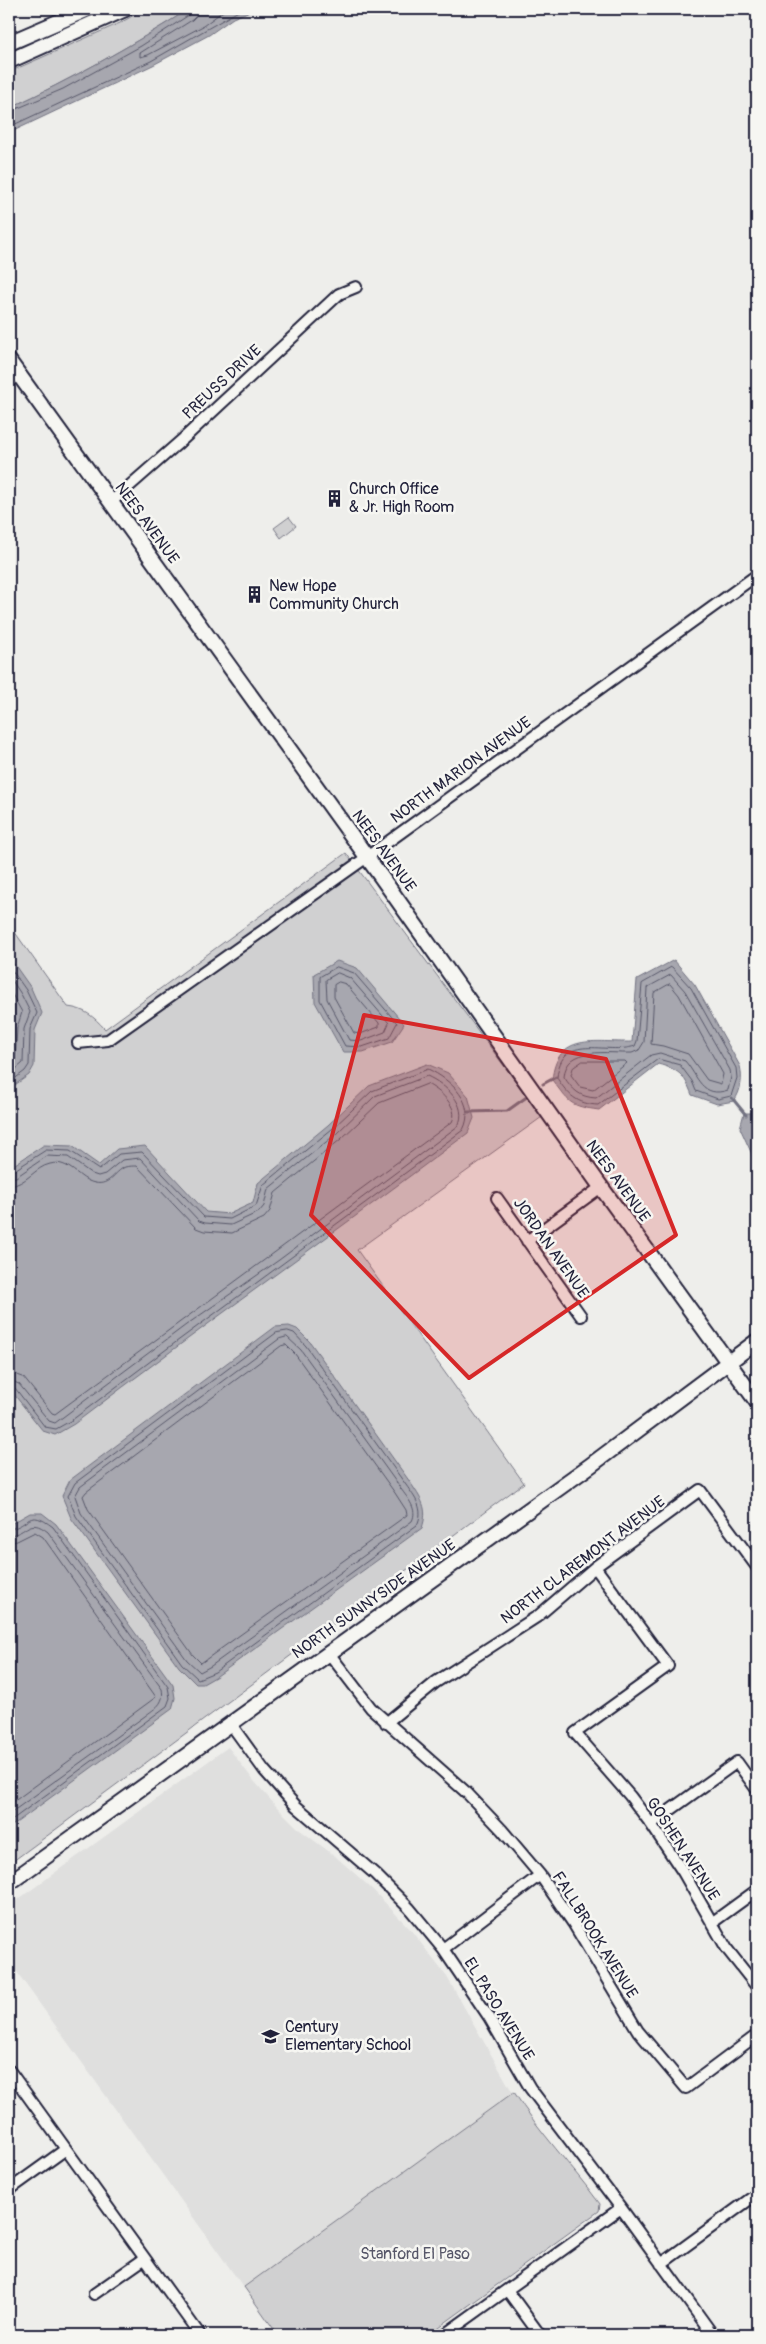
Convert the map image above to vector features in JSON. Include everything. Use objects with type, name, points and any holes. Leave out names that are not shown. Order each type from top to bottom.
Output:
[{"type":"main road","points":[[9,43],[88,9]]},
{"type":"main road","points":[[9,61],[125,9]]},
{"type":"main road","name":"NEES AVENUE","points":[[9,361],[757,1402]]},
{"type":"main road","name":"NORTH SUNNYSIDE AVENUE","points":[[9,1883],[328,1652],[591,1465],[757,1341]]},
{"type":"street","name":"PREUSS DRIVE","points":[[110,503],[183,439],[338,294],[356,287]]},
{"type":"street","name":"NORTH MARION AVENUE","points":[[78,1043],[108,1040],[367,857],[757,575]]},
{"type":"street","points":[[528,1241],[601,1187]]},
{"type":"street","name":"JORDAN AVENUE","points":[[497,1198],[581,1316]]},
{"type":"street","name":"NORTH CLAREMONT AVENUE","points":[[386,1723],[436,1682],[538,1616],[595,1567],[700,1490],[757,1567]]},
{"type":"street","name":"GOSHEN AVENUE","points":[[595,1567],[668,1666],[575,1733],[630,1796],[651,1824],[738,1965],[757,1987]]},
{"type":"street","name":"FALLBROOK AVENUE","points":[[328,1652],[357,1692],[386,1723],[436,1763],[467,1793],[502,1830],[540,1875],[573,1923],[638,2031],[686,2088],[757,2035]]},
{"type":"street","name":"EL PASO AVENUE","points":[[230,1723],[264,1770],[296,1806],[375,1874],[409,1908],[443,1949],[489,2017],[530,2088],[621,2208],[713,2335]]},
{"type":"street","points":[[651,1824],[737,1762],[757,1790]]},
{"type":"street","points":[[443,1949],[540,1875]]},
{"type":"street","points":[[713,1922],[757,1890]]},
{"type":"street","points":[[9,2070],[200,2335]]},
{"type":"street","points":[[9,2190],[66,2149]]},
{"type":"street","points":[[661,2264],[757,2194]]},
{"type":"street","points":[[444,2335],[621,2208]]},
{"type":"street","points":[[94,2294],[144,2259]]},
{"type":"street","points":[[507,2290],[540,2335]]},
{"type":"highlighted area","points":[[364,1015],[606,1059],[676,1235],[469,1378],[311,1215]]},
{"type":"shaded area","name":"Century Elementary School","points":[[228,1747],[254,1781],[300,1830],[335,1856],[372,1889],[410,1929],[447,1977],[514,2095],[244,2288],[9,1961],[9,1906]]},
{"type":"green space","points":[[145,9],[189,9],[101,62],[9,108],[9,72],[120,23]]},
{"type":"green space","points":[[289,517],[296,526],[281,538],[274,528]]},
{"type":"green space","points":[[346,853],[542,1117],[357,1250],[524,1483],[9,1864],[9,924],[68,1007],[79,1009],[88,1014],[105,1029]]},
{"type":"green space","name":"Stanford El Paso","points":[[514,2092],[534,2121],[600,2204],[599,2211],[428,2335],[278,2335],[244,2287]]},
{"type":"water","points":[[189,9],[255,9],[233,18],[209,35],[153,65],[9,133],[9,108],[56,86]]},
{"type":"water","points":[[9,957],[31,988],[42,1013],[35,1030],[34,1066],[29,1075],[9,1089]]},
{"type":"water","points":[[674,960],[695,985],[740,1066],[741,1084],[734,1101],[717,1104],[692,1095],[680,1074],[671,1068],[658,1064],[599,1110],[582,1107],[571,1102],[552,1080],[555,1064],[561,1054],[570,1047],[580,1043],[632,1042],[637,980]]},
{"type":"water","points":[[337,961],[357,968],[404,1024],[392,1042],[363,1052],[343,1052],[315,1002],[314,974]]},
{"type":"water","points":[[427,1064],[448,1073],[468,1096],[474,1118],[468,1133],[74,1424],[55,1435],[43,1431],[9,1388],[9,1168],[44,1145],[72,1146],[99,1165],[117,1149],[145,1146],[206,1212],[229,1214],[253,1203],[258,1183],[328,1125],[369,1086]]},
{"type":"water","points":[[744,1113],[757,1113],[757,1172],[751,1152],[740,1128]]},
{"type":"water","points":[[289,1326],[297,1329],[310,1342],[410,1482],[423,1504],[424,1521],[422,1528],[217,1676],[203,1684],[196,1684],[179,1667],[71,1518],[62,1496],[70,1480],[275,1327]]},
{"type":"water","points":[[30,1513],[42,1513],[56,1524],[173,1685],[175,1698],[172,1709],[9,1828],[9,1525]]},
{"type":"waterway","points":[[543,1084],[556,1077]]},
{"type":"waterway","points":[[468,1112],[507,1111],[528,1096]]},
{"type":"waterway","points":[[732,1098],[746,1115]]},
{"type":"place","name":"Church Office & Jr. High Room","points":[[335,498]]},
{"type":"place","name":"New Hope Community Church","points":[[255,595]]},
{"type":"place","name":"Century Elementary School","points":[[271,2036]]}]
